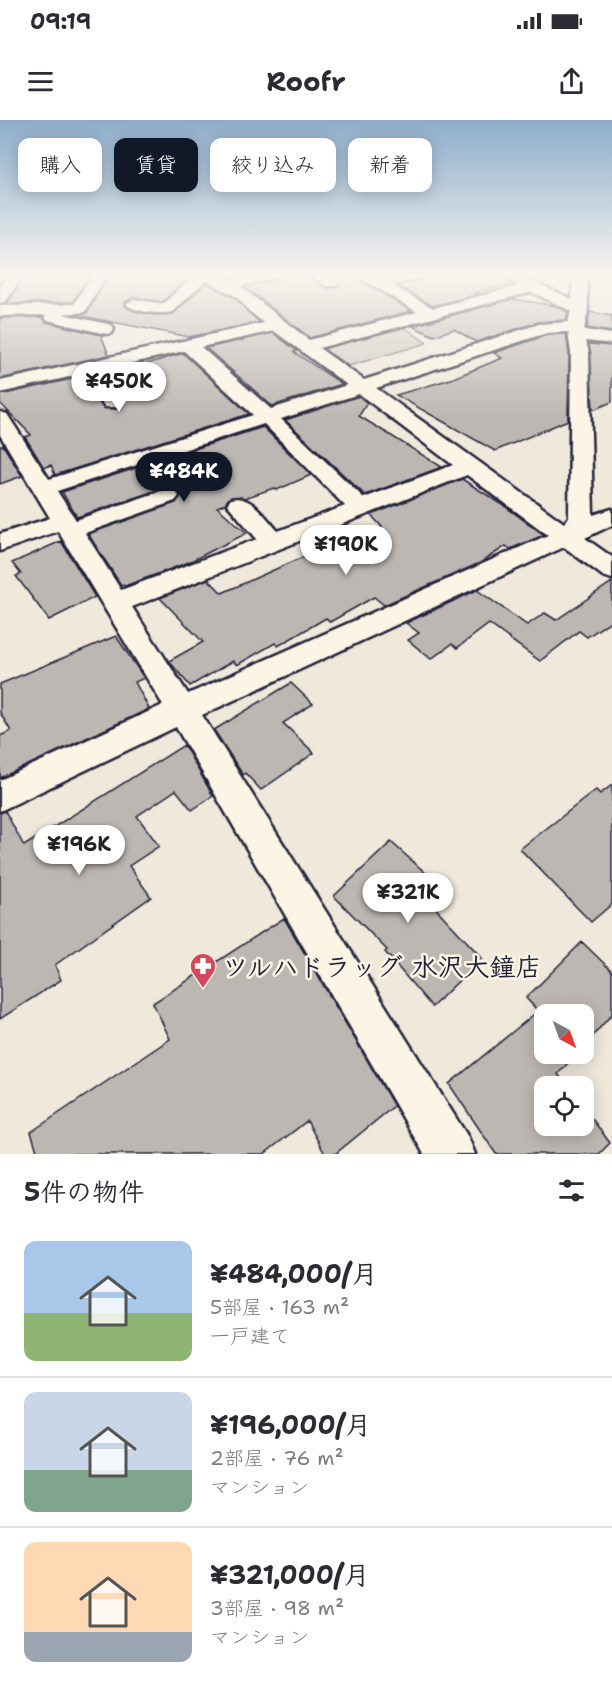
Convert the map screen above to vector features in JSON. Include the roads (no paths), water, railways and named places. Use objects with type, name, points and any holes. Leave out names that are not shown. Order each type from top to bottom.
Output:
[{"type":"street","points":[[77,322],[106,329]]},
{"type":"street","points":[[273,322],[612,570]]},
{"type":"street","points":[[305,346],[396,322]]},
{"type":"street","points":[[567,537],[581,517],[577,338],[579,322]]},
{"type":"street","points":[[0,387],[277,325]]},
{"type":"street","points":[[44,488],[545,328],[577,338],[612,339]]},
{"type":"street","points":[[577,338],[601,357]]},
{"type":"street","points":[[189,346],[268,417],[361,508]]},
{"type":"street","points":[[87,368],[112,403]]},
{"type":"street","points":[[0,418],[182,710],[452,1154]]},
{"type":"street","points":[[116,603],[470,466]]},
{"type":"street","points":[[0,543],[167,496]]},
{"type":"street","points":[[239,504],[274,542]]},
{"type":"street","points":[[0,796],[182,710],[612,516]]},
{"type":"place","name":"ツルハドラッグ 水沢大鐘店","points":[[203,989]]}]
